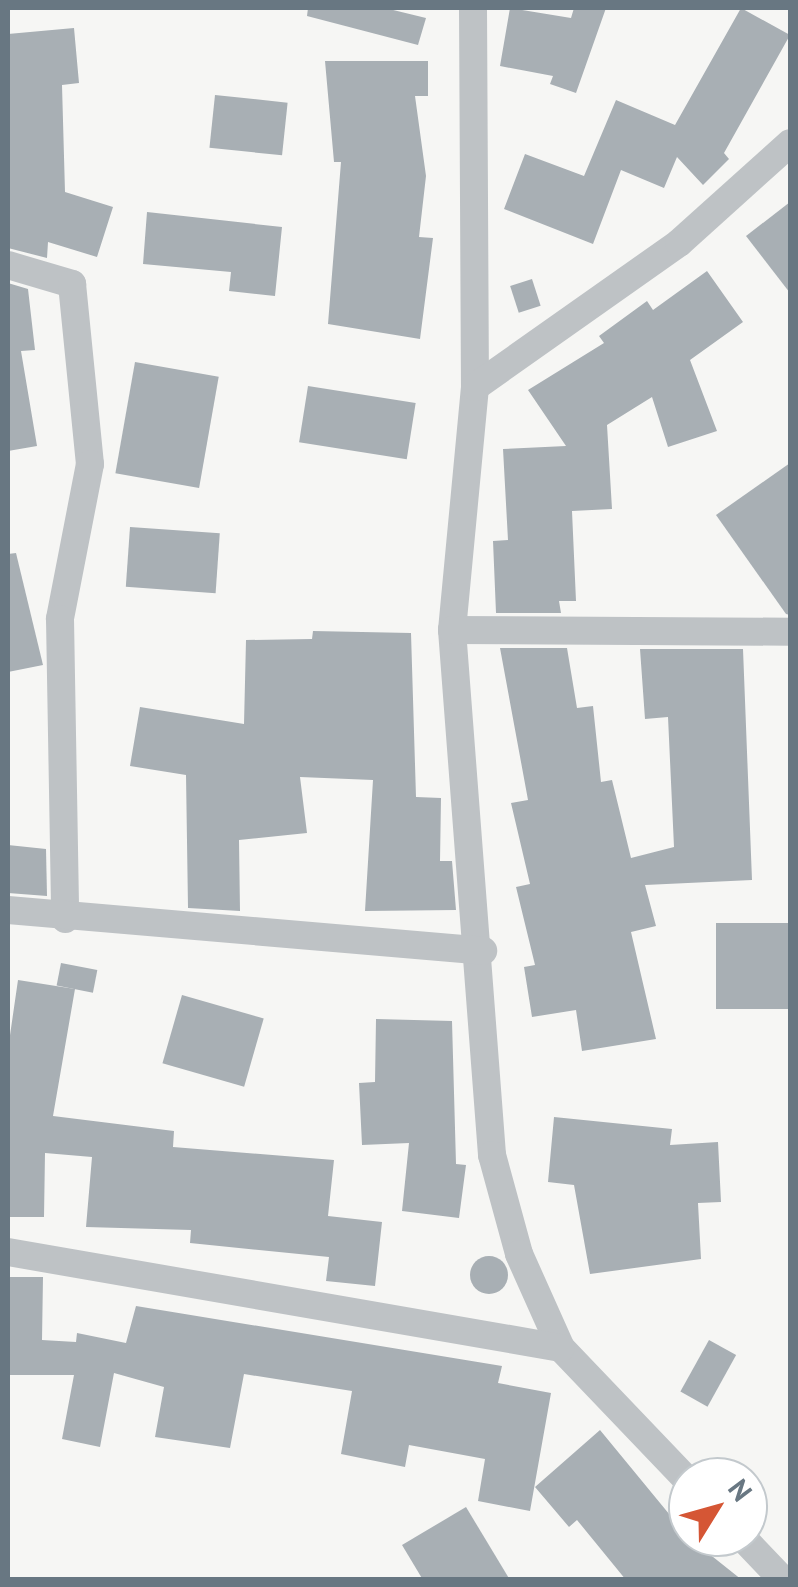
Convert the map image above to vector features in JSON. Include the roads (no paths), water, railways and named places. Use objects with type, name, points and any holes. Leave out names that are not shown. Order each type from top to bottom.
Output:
[{"type":"street","points":[[473,8],[474,387],[452,630],[482,951],[492,1154],[519,1254],[561,1348],[668,1460]]},
{"type":"street","points":[[474,387],[679,244],[790,143]]},
{"type":"street","points":[[8,265],[72,284],[90,464],[60,619],[65,919]]},
{"type":"street","points":[[452,630],[790,632]]},
{"type":"street","points":[[8,910],[65,919],[482,951]]},
{"type":"street","points":[[8,1252],[561,1348]]}]
